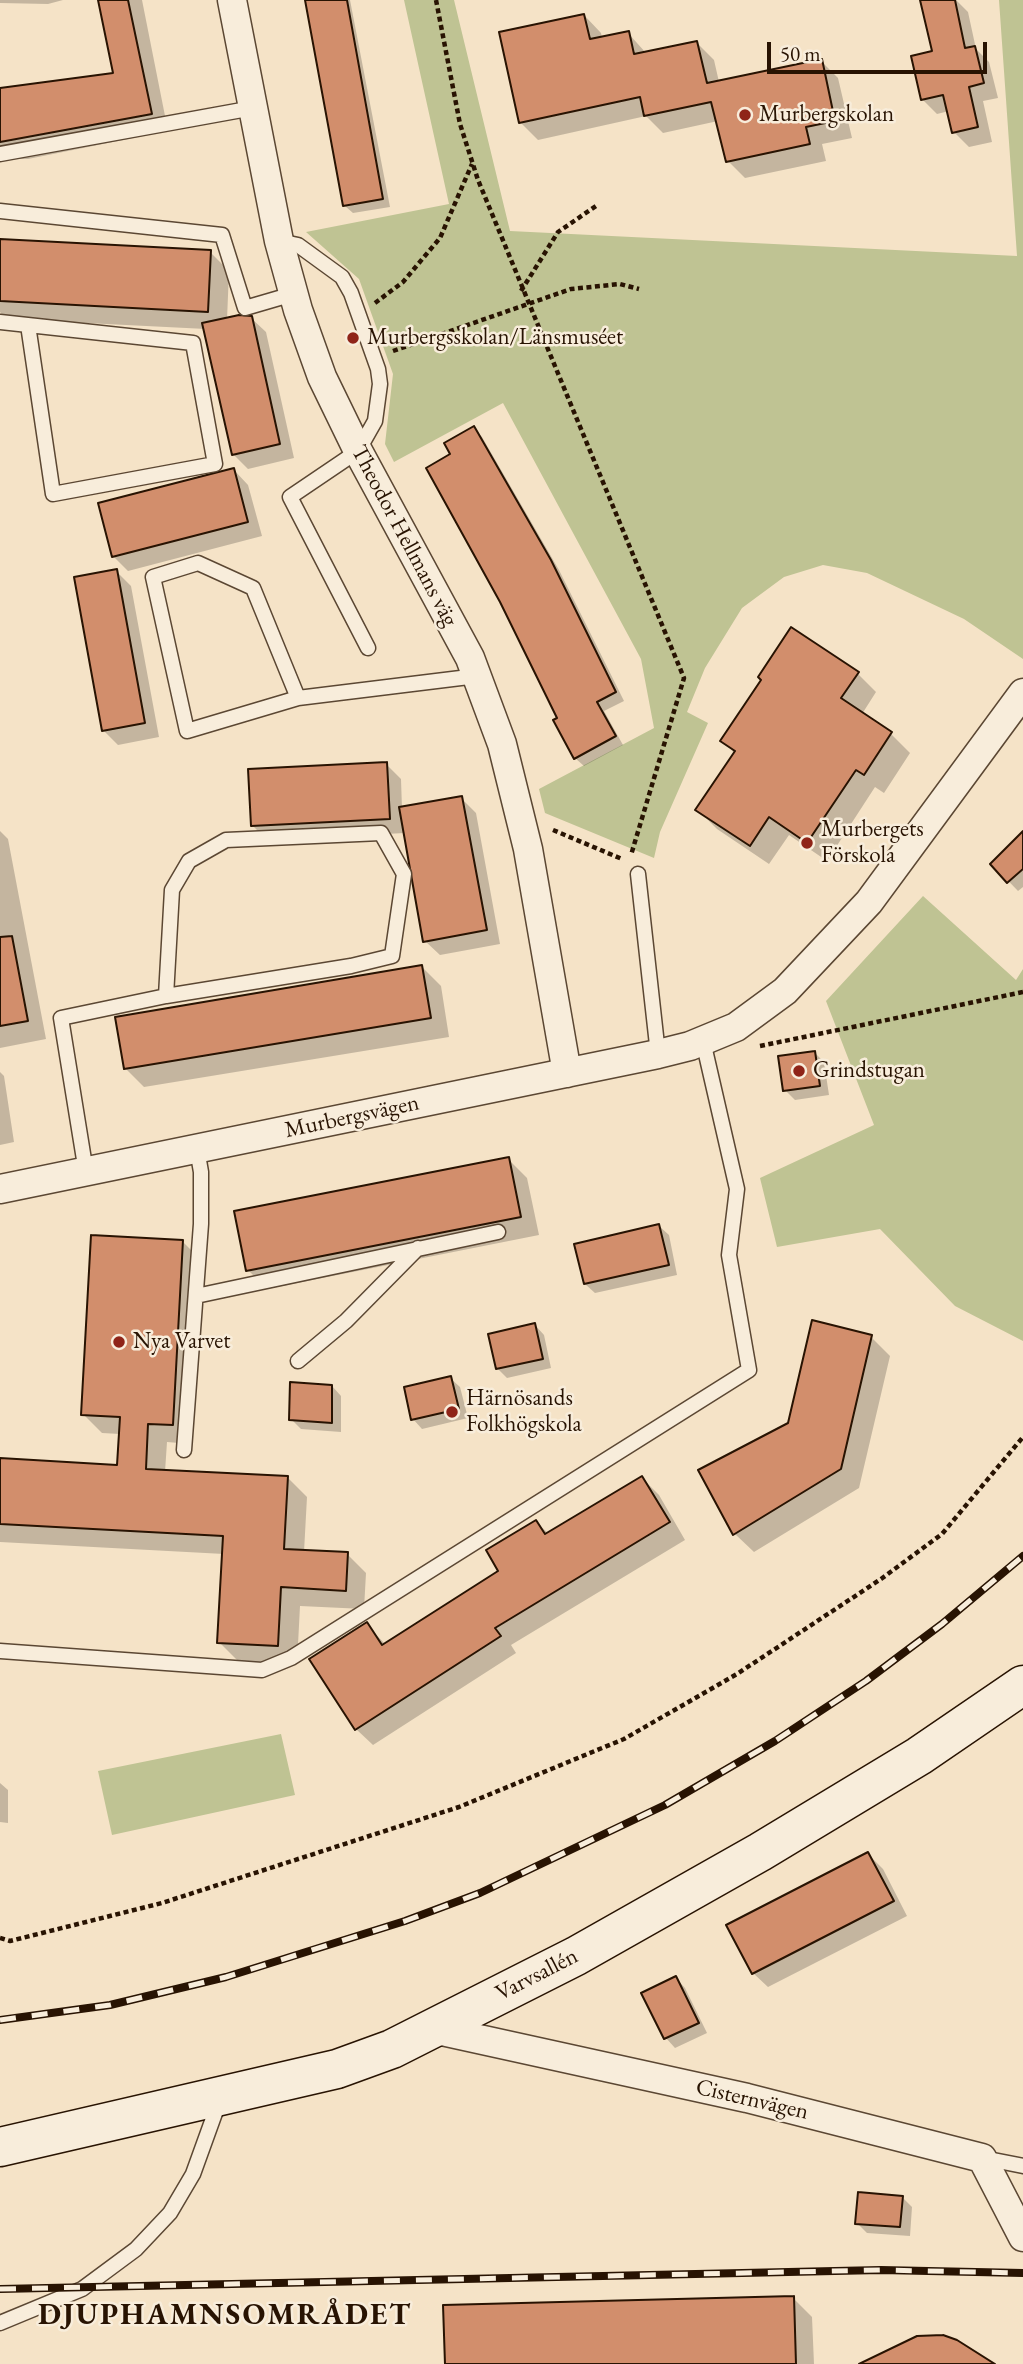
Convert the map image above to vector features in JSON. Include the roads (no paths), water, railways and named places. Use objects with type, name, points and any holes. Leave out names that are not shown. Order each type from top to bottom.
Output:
[{"type":"street","name":"Theodor Hellmans väg","points":[[232,0],[279,241],[293,294],[322,377],[477,676],[502,744],[520,816],[567,1073]]},
{"type":"street","name":"Murbergsvägen","points":[[0,1189],[658,1054],[705,1049],[785,991],[869,902],[1023,693]]},
{"type":"street","name":"Varvsallén","points":[[0,2147],[337,2069],[392,2049],[576,1956],[760,1852],[919,1756],[1023,1685]]},
{"type":"street","name":"Cisternvägen","points":[[433,2029],[747,2098],[982,2158]]},
{"type":"street","points":[[982,2158],[1023,2237]]},
{"type":"lane","points":[[0,154],[253,108]]},
{"type":"lane","points":[[0,211],[222,235],[245,308],[293,294]]},
{"type":"lane","points":[[279,241],[298,244],[342,276],[351,293],[374,358],[380,384],[379,401],[369,434],[358,451],[290,498],[368,648]]},
{"type":"lane","points":[[0,322],[28,325],[193,343],[215,464],[52,494],[28,325]]},
{"type":"lane","points":[[298,698],[253,588],[198,563],[153,577],[187,731],[298,698],[477,676]]},
{"type":"lane","points":[[86,1172],[61,1018],[166,996],[351,966],[392,956],[404,874],[381,833],[226,840],[189,861],[172,890],[166,996]]},
{"type":"lane","points":[[638,874],[658,1054]]},
{"type":"lane","points":[[0,1651],[262,1670],[291,1658],[749,1370],[729,1255],[737,1189],[705,1049]]},
{"type":"lane","points":[[184,1450],[201,1211],[201,1172],[197,1149]]},
{"type":"lane","points":[[196,1296],[498,1232]]},
{"type":"lane","points":[[298,1361],[346,1321],[419,1247]]},
{"type":"lane","points":[[0,2323],[82,2289],[136,2249],[170,2213],[193,2174],[221,2097]]},
{"type":"lane","points":[[982,2158],[1023,2166]]},
{"type":"railway","points":[[0,2020],[110,2005],[226,1977],[405,1921],[480,1893],[665,1805],[775,1741],[866,1681],[942,1624],[1023,1556]]},
{"type":"railway","points":[[0,2289],[881,2270],[1023,2273]]},
{"type":"place","name":"Murbergskolan","points":[[745,115]]},
{"type":"place","name":"Murbergsskolan/Länsmuséet","points":[[353,338]]},
{"type":"place","name":"Murbergets Förskola","points":[[807,843]]},
{"type":"place","name":"Grindstugan","points":[[799,1071]]},
{"type":"place","name":"Nya Varvet","points":[[119,1342]]},
{"type":"place","name":"Härnösands Folkhögskola","points":[[452,1412]]},
{"type":"district","name":"DJUPHAMNSOMRÅDET","points":[[225,2316]]}]
